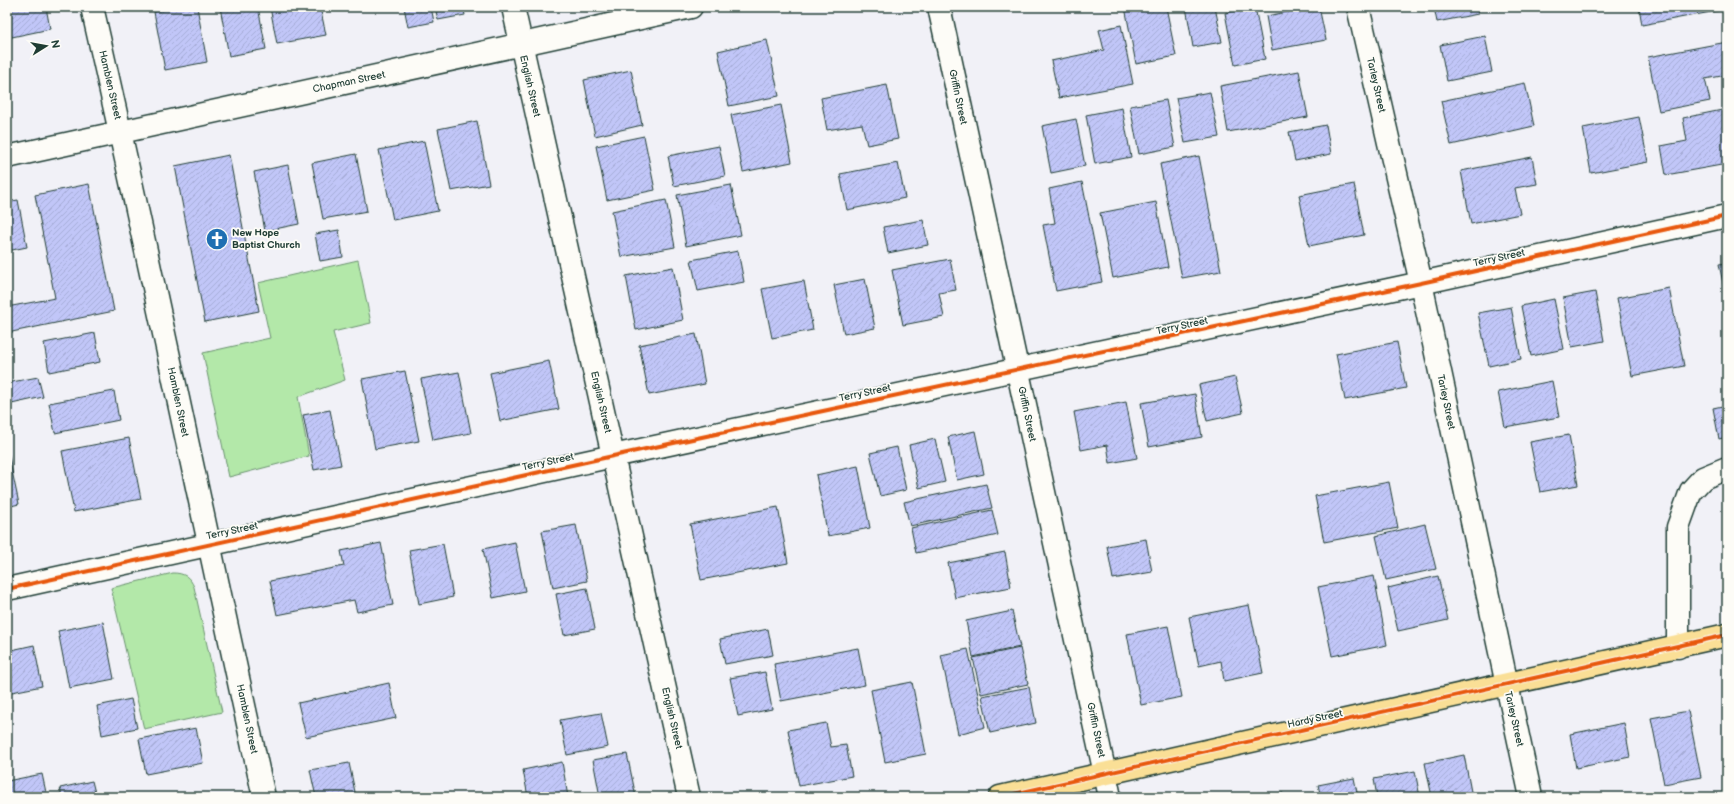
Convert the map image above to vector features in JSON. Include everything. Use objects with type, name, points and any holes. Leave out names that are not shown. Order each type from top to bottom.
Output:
[{"type":"main road","name":"Hardy Street","points":[[1000,797],[1506,686],[1727,635]]},
{"type":"street","name":"Hamblen Street","points":[[92,7],[121,132],[208,545],[264,797]]},
{"type":"street","name":"English Street","points":[[513,7],[689,797]]},
{"type":"street","name":"Chapman Street","points":[[7,157],[691,7]]},
{"type":"street","name":"Griffin Street","points":[[939,7],[1110,797]]},
{"type":"street","name":"Tarley Street","points":[[1358,7],[1421,283],[1506,686],[1531,797]]},
{"type":"street","name":"Terry Street","points":[[7,589],[613,456],[1727,216]]},
{"type":"street","points":[[1678,647],[1678,527],[1691,491],[1702,478],[1727,468]]},
{"type":"green space","points":[[358,260],[371,323],[333,332],[345,380],[298,397],[309,456],[229,477],[203,353],[270,338],[258,283]]},
{"type":"green space","points":[[173,573],[186,576],[194,587],[222,712],[144,729],[111,588]]},
{"type":"building","points":[[7,7],[46,7],[50,29],[7,38]]},
{"type":"building","points":[[180,7],[197,7],[207,62],[165,70],[154,12]]},
{"type":"building","points":[[220,7],[258,7],[266,49],[229,56]]},
{"type":"building","points":[[270,7],[320,7],[326,35],[277,44]]},
{"type":"building","points":[[404,7],[431,7],[434,22],[408,27]]},
{"type":"building","points":[[435,7],[463,7],[465,15],[438,20]]},
{"type":"building","points":[[1125,7],[1166,7],[1176,56],[1136,64]]},
{"type":"building","points":[[1186,7],[1215,7],[1222,42],[1193,47]]},
{"type":"building","points":[[1255,7],[1265,59],[1235,65],[1225,13]]},
{"type":"building","points":[[1319,7],[1326,40],[1272,50],[1266,16]]},
{"type":"building","points":[[1434,7],[1476,7],[1478,14],[1437,22]]},
{"type":"building","points":[[1639,7],[1727,7],[1727,9],[1642,25]]},
{"type":"building","points":[[1121,25],[1133,84],[1059,98],[1051,61],[1104,50],[1099,30]]},
{"type":"building","points":[[1485,36],[1492,72],[1447,81],[1440,45]]},
{"type":"building","points":[[767,40],[779,96],[729,106],[718,51]]},
{"type":"building","points":[[1727,42],[1727,75],[1705,79],[1710,101],[1659,111],[1648,57]]},
{"type":"building","points":[[631,70],[642,125],[595,136],[584,80]]},
{"type":"building","points":[[1299,71],[1308,117],[1228,132],[1220,86]]},
{"type":"building","points":[[1525,83],[1534,126],[1451,145],[1441,101]]},
{"type":"building","points":[[887,85],[898,139],[867,145],[862,124],[827,130],[821,98]]},
{"type":"building","points":[[1210,92],[1219,137],[1185,143],[1176,98]]},
{"type":"building","points":[[1166,100],[1175,147],[1139,154],[1130,106]]},
{"type":"building","points":[[781,105],[792,162],[743,172],[731,115]]},
{"type":"building","points":[[1122,108],[1131,157],[1095,164],[1086,115]]},
{"type":"building","points":[[1727,109],[1727,164],[1666,175],[1661,146],[1687,141],[1683,118]]},
{"type":"building","points":[[1639,117],[1648,162],[1591,173],[1583,128]]},
{"type":"building","points":[[1076,119],[1085,166],[1051,173],[1042,126]]},
{"type":"building","points":[[477,121],[489,184],[451,191],[438,129]]},
{"type":"building","points":[[1326,125],[1331,154],[1295,161],[1289,132]]},
{"type":"building","points":[[644,136],[655,190],[607,200],[596,146]]},
{"type":"building","points":[[424,141],[438,211],[393,220],[379,150]]},
{"type":"building","points":[[719,146],[725,176],[674,186],[668,156]]},
{"type":"building","points":[[356,154],[367,211],[323,219],[312,163]]},
{"type":"building","name":"New Hope Baptist Church","points":[[229,155],[259,311],[205,322],[175,166]]},
{"type":"building","points":[[1199,156],[1221,271],[1182,278],[1160,164]]},
{"type":"building","points":[[1532,157],[1537,184],[1515,188],[1520,214],[1471,224],[1461,171]]},
{"type":"building","points":[[898,163],[905,198],[847,210],[840,174]]},
{"type":"building","points":[[288,165],[299,224],[265,231],[254,172]]},
{"type":"building","points":[[1082,182],[1102,282],[1056,291],[1043,225],[1055,223],[1049,189]]},
{"type":"building","points":[[89,184],[114,311],[7,333],[7,307],[55,298],[35,195]]},
{"type":"building","points":[[1354,184],[1364,235],[1309,246],[1299,195]]},
{"type":"building","points":[[731,185],[741,235],[686,246],[677,195]]},
{"type":"building","points":[[18,200],[27,247],[7,251],[7,202]]},
{"type":"building","points":[[666,200],[675,247],[621,257],[612,211]]},
{"type":"building","points":[[1156,202],[1168,267],[1113,278],[1100,213]]},
{"type":"building","points":[[923,220],[928,245],[888,253],[883,227]]},
{"type":"building","points":[[339,230],[343,257],[320,261],[315,234]]},
{"type":"building","points":[[738,251],[744,282],[698,291],[691,260]]},
{"type":"building","points":[[950,259],[956,290],[939,293],[944,317],[903,325],[892,270]]},
{"type":"building","points":[[1727,263],[1727,297],[1726,298],[1719,264]]},
{"type":"building","points":[[673,267],[683,320],[636,330],[626,276]]},
{"type":"building","points":[[865,279],[875,328],[844,334],[834,285]]},
{"type":"building","points":[[804,281],[813,330],[772,338],[762,289]]},
{"type":"building","points":[[1669,288],[1684,366],[1632,376],[1617,298]]},
{"type":"building","points":[[1595,292],[1604,341],[1572,347],[1563,298]]},
{"type":"building","points":[[1554,299],[1564,349],[1531,356],[1521,306]]},
{"type":"building","points":[[1511,307],[1521,359],[1489,366],[1478,313]]},
{"type":"building","points":[[95,333],[100,362],[49,372],[44,343]]},
{"type":"building","points":[[696,334],[705,384],[649,395],[639,345]]},
{"type":"building","points":[[1397,342],[1406,388],[1345,400],[1336,354]]},
{"type":"building","points":[[549,361],[559,409],[500,421],[490,373]]},
{"type":"building","points":[[405,371],[419,441],[375,449],[362,379]]},
{"type":"building","points":[[459,372],[471,433],[433,440],[421,379]]},
{"type":"building","points":[[38,377],[43,397],[7,405],[7,383]]},
{"type":"building","points":[[1235,377],[1243,413],[1207,421],[1199,385]]},
{"type":"building","points":[[1552,381],[1559,417],[1505,427],[1498,392]]},
{"type":"building","points":[[114,391],[119,420],[55,433],[49,403]]},
{"type":"building","points":[[1195,394],[1202,437],[1149,447],[1141,403]]},
{"type":"building","points":[[1126,402],[1137,458],[1110,463],[1107,445],[1081,450],[1074,412]]},
{"type":"building","points":[[1727,405],[1727,437],[1719,439],[1713,408]]},
{"type":"building","points":[[330,410],[341,465],[314,470],[303,415]]},
{"type":"building","points":[[975,431],[984,474],[957,480],[948,437]]},
{"type":"building","points":[[1569,435],[1578,485],[1540,492],[1530,442]]},
{"type":"building","points":[[129,438],[141,499],[74,512],[62,451]]},
{"type":"building","points":[[935,439],[945,482],[919,488],[909,445]]},
{"type":"building","points":[[7,447],[19,504],[7,507]]},
{"type":"building","points":[[897,447],[906,490],[880,496],[870,453]]},
{"type":"building","points":[[858,466],[870,528],[828,536],[816,475]]},
{"type":"building","points":[[1389,482],[1398,528],[1324,542],[1315,496]]},
{"type":"building","points":[[986,484],[992,508],[910,526],[904,502]]},
{"type":"building","points":[[778,507],[788,563],[701,580],[690,524]]},
{"type":"building","points":[[992,510],[998,535],[916,553],[911,528]]},
{"type":"building","points":[[1425,524],[1436,569],[1386,580],[1376,536]]},
{"type":"building","points":[[576,525],[587,581],[553,588],[542,531]]},
{"type":"building","points":[[1146,539],[1152,572],[1113,579],[1107,546]]},
{"type":"building","points":[[515,542],[525,591],[493,598],[483,549]]},
{"type":"building","points":[[381,543],[393,605],[357,612],[354,600],[277,615],[270,581],[344,566],[341,551]]},
{"type":"building","points":[[443,544],[453,597],[419,604],[409,550]]},
{"type":"building","points":[[1005,552],[1011,587],[955,598],[948,563]]},
{"type":"building","points":[[1374,576],[1387,645],[1332,656],[1318,587]]},
{"type":"building","points":[[1438,576],[1448,620],[1398,631],[1388,588]]},
{"type":"building","points":[[587,588],[595,629],[564,635],[556,594]]},
{"type":"building","points":[[1249,605],[1263,673],[1224,681],[1221,661],[1199,666],[1189,617]]},
{"type":"building","points":[[1012,611],[1020,647],[973,657],[966,621]]},
{"type":"building","points":[[103,622],[114,679],[69,688],[58,631]]},
{"type":"building","points":[[1168,626],[1182,697],[1141,705],[1127,634]]},
{"type":"building","points":[[768,629],[773,655],[725,664],[720,639]]},
{"type":"building","points":[[34,645],[42,686],[7,693],[7,651]]},
{"type":"building","points":[[858,648],[865,685],[781,701],[774,664]]},
{"type":"building","points":[[1020,648],[1028,684],[981,694],[973,658]]},
{"type":"building","points":[[968,649],[985,727],[958,734],[941,655]]},
{"type":"building","points":[[765,672],[772,709],[738,716],[730,678]]},
{"type":"building","points":[[912,682],[926,754],[885,762],[871,690]]},
{"type":"building","points":[[389,683],[396,718],[306,737],[298,703]]},
{"type":"building","points":[[1029,687],[1036,723],[990,733],[982,696]]},
{"type":"building","points":[[131,699],[137,728],[102,735],[97,706]]},
{"type":"building","points":[[1688,711],[1701,777],[1664,784],[1651,718]]},
{"type":"building","points":[[601,713],[608,747],[567,755],[560,720]]},
{"type":"building","points":[[826,723],[831,747],[846,745],[852,776],[799,786],[788,730]]},
{"type":"building","points":[[1624,723],[1630,757],[1576,768],[1570,734]]},
{"type":"building","points":[[196,728],[203,763],[146,774],[139,739]]},
{"type":"building","points":[[627,754],[636,797],[600,797],[593,760]]},
{"type":"building","points":[[1464,755],[1472,797],[1432,797],[1425,763]]},
{"type":"building","points":[[562,762],[568,797],[528,797],[523,770]]},
{"type":"building","points":[[349,763],[356,797],[316,797],[310,770]]},
{"type":"building","points":[[1415,771],[1420,797],[1377,797],[1374,779]]},
{"type":"building","points":[[42,774],[47,797],[7,797],[7,781]]},
{"type":"building","points":[[1354,778],[1358,797],[1321,797],[1318,785]]},
{"type":"building","points":[[92,781],[96,797],[62,797],[60,788]]},
{"type":"building","points":[[1283,793],[1284,797],[1261,797]]},
{"type":"cycle path","points":[[7,589],[613,456],[1727,216]]},
{"type":"cycle path","points":[[1000,797],[1727,635]]},
{"type":"place","name":"New Hope Baptist Church","points":[[217,239]]}]
